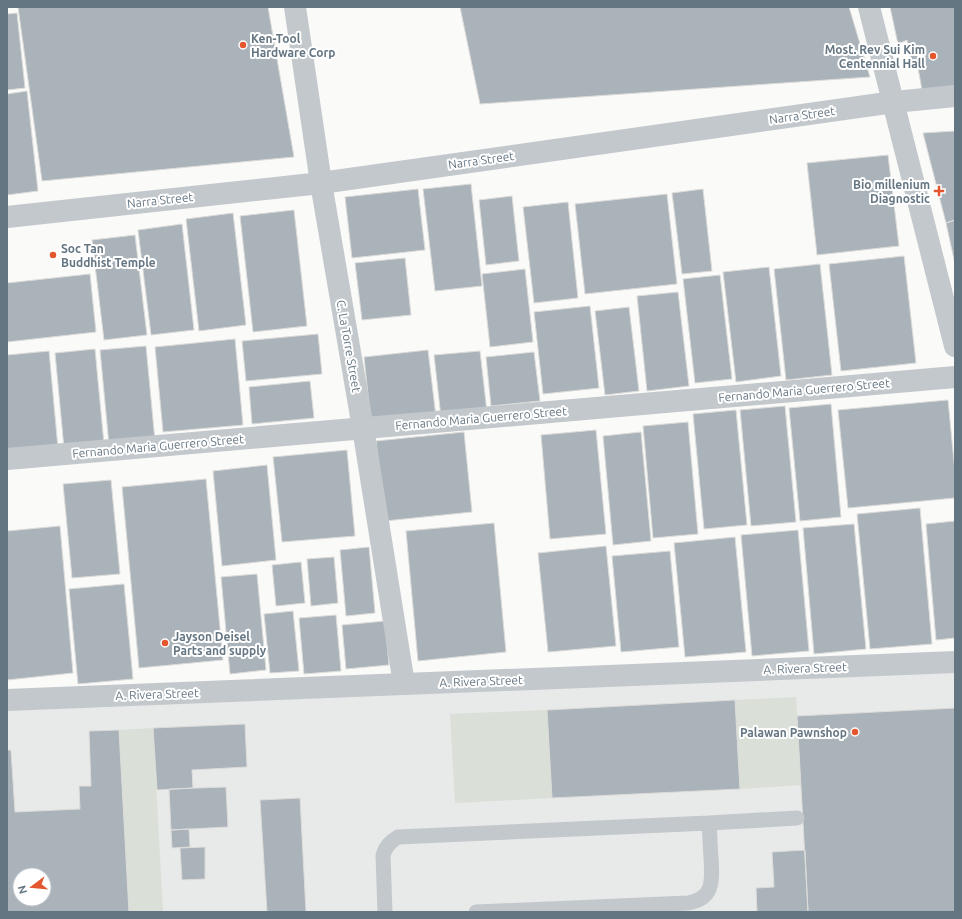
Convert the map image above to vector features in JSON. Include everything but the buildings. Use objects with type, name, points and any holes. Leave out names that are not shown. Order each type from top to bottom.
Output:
[{"type":"street","name":"C. La Torre Street","points":[[295,7],[321,183],[363,428],[404,684]]},
{"type":"street","points":[[869,7],[955,346]]},
{"type":"street","name":"Narra Street","points":[[7,217],[321,183],[894,102],[955,96]]},
{"type":"street","name":"Fernando Maria Guerrero Street","points":[[7,458],[955,377]]},
{"type":"street","name":"A. Rivera Street","points":[[7,700],[955,662]]},
{"type":"lane","points":[[385,912],[383,855],[385,848],[389,843],[398,837],[797,818]]},
{"type":"lane","points":[[476,912],[698,901],[706,895],[711,887],[712,877],[709,823]]},
{"type":"shaded area","points":[[955,667],[955,912],[7,912],[7,705]]},
{"type":"shaded area","points":[[796,697],[801,785],[740,789],[735,700]]},
{"type":"shaded area","points":[[547,710],[552,798],[455,803],[450,714]]},
{"type":"shaded area","points":[[153,728],[163,912],[129,912],[119,730]]},
{"type":"place","name":"Ken-Tool Hardware Corp","points":[[243,45]]},
{"type":"place","name":"Most. Rev Sui Kim Centennial Hall","points":[[933,56]]},
{"type":"place","name":"Bio millenium Diagnostic","points":[[939,191]]},
{"type":"place","name":"Soc Tan Buddhist Temple","points":[[53,255]]},
{"type":"place","name":"Jayson Deisel Parts and supply","points":[[165,643]]},
{"type":"place","name":"Palawan Pawnshop","points":[[855,732]]}]
